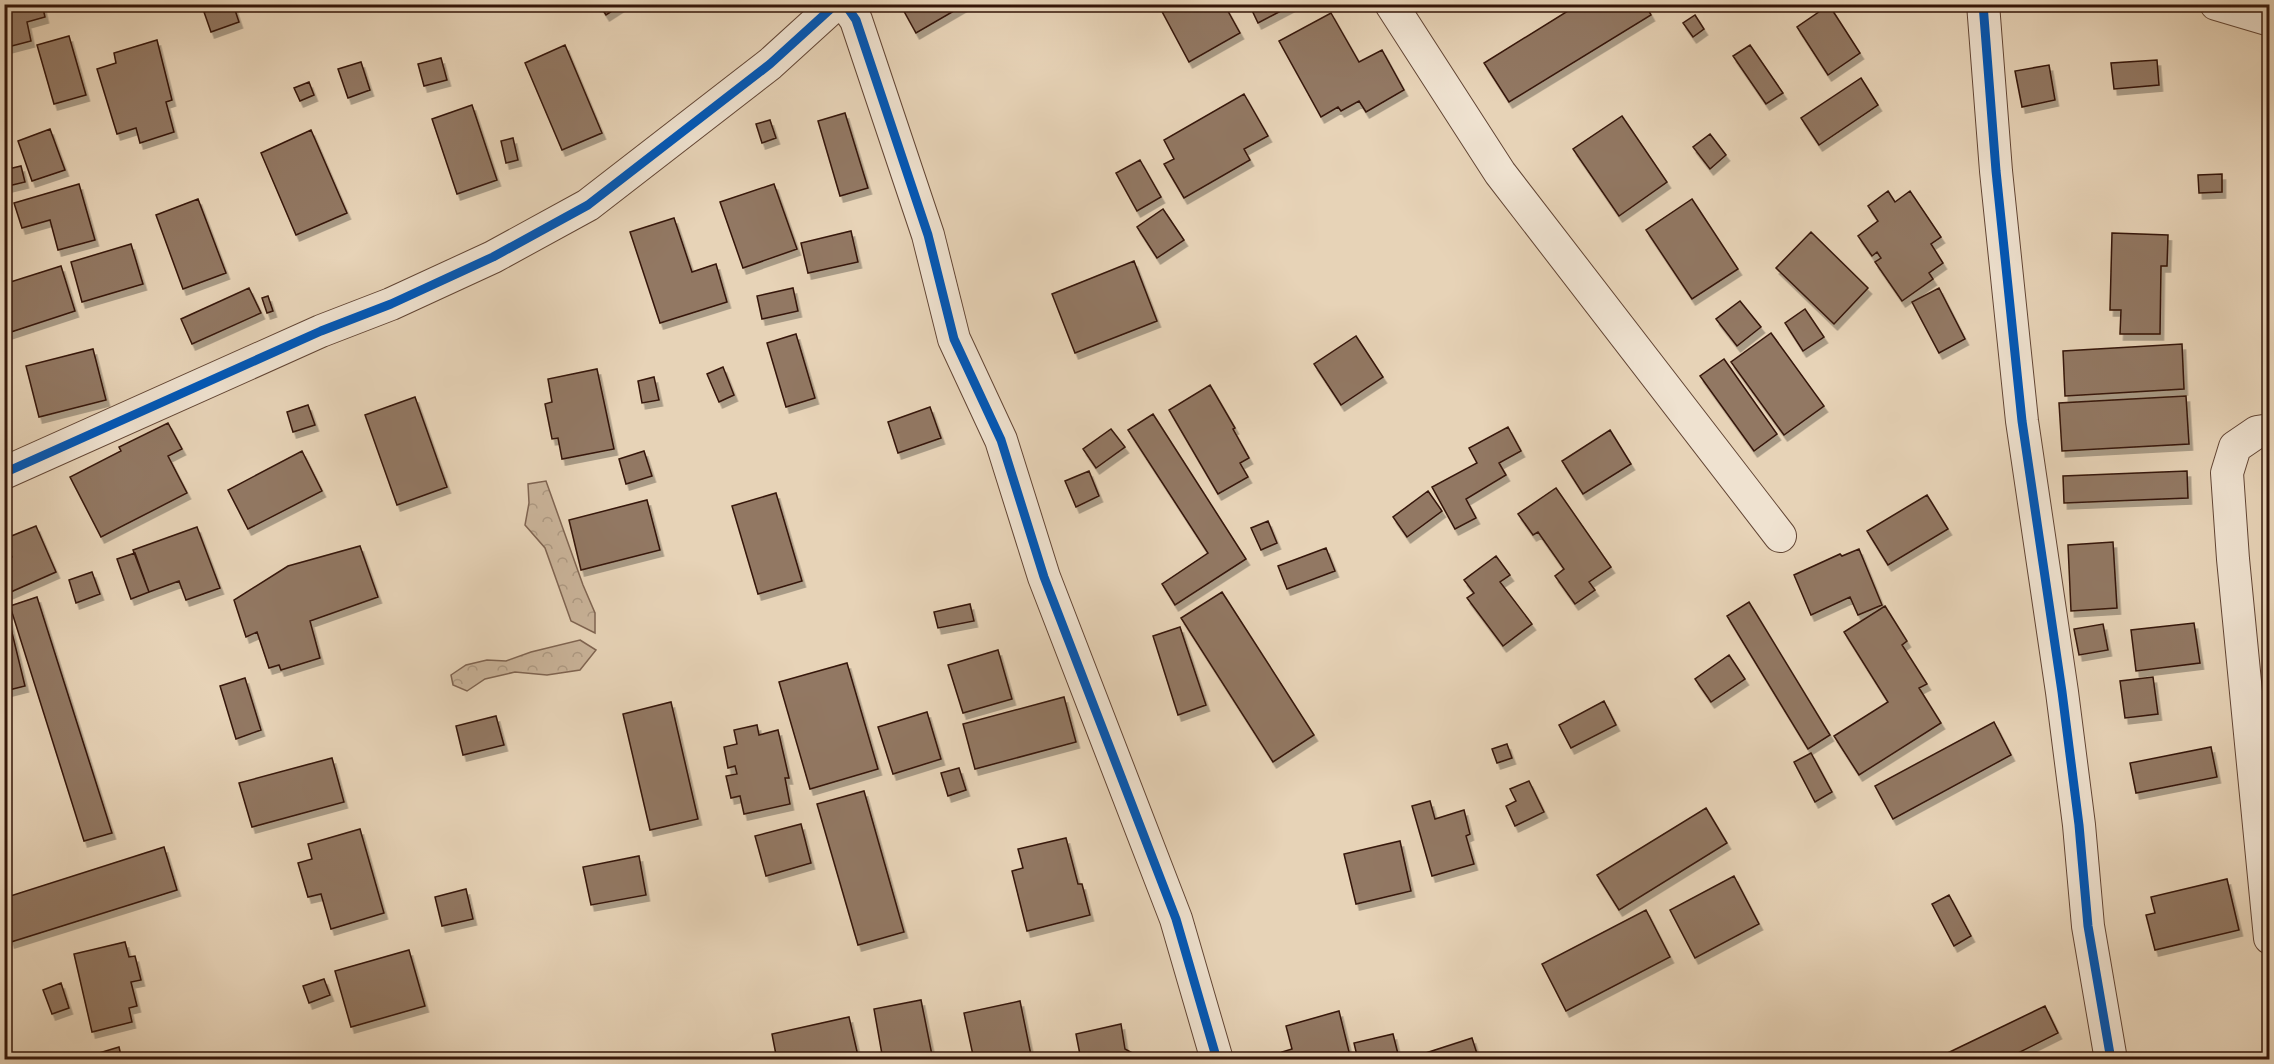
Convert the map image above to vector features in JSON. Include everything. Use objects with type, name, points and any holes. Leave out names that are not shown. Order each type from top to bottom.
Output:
[{"type":"street","points":[[7,463],[321,331],[391,304],[492,256],[588,205],[770,64],[836,4]]},
{"type":"street","points":[[845,4],[856,20],[928,235],[954,339],[1001,440],[1044,577],[1176,919],[1217,1059]]},
{"type":"street","points":[[1391,4],[1500,173],[1780,536]]},
{"type":"street","points":[[1983,4],[1996,171],[2022,421],[2062,692],[2079,825],[2088,926],[2111,1059]]},
{"type":"street","points":[[2216,4],[2270,20]]},
{"type":"street","points":[[2270,430],[2257,432],[2235,447],[2227,473],[2233,559],[2270,938]]},
{"type":"green space","points":[[546,481],[595,613],[595,633],[571,621],[545,548],[525,525],[529,503],[528,484]]},
{"type":"green space","points":[[580,640],[596,650],[580,670],[547,675],[515,672],[485,679],[467,691],[453,685],[451,675],[466,665],[487,660],[506,661],[531,652]]},
{"type":"building","points":[[4,4],[42,4],[45,17],[27,22],[31,41],[4,48]]},
{"type":"building","points":[[233,4],[239,22],[211,32],[204,12]]},
{"type":"building","points":[[599,4],[623,4],[606,15]]},
{"type":"building","points":[[900,4],[966,4],[916,33]]},
{"type":"building","points":[[1158,4],[1224,4],[1240,33],[1189,62]]},
{"type":"building","points":[[1249,4],[1294,4],[1258,23]]},
{"type":"building","points":[[1579,4],[1645,4],[1651,15],[1509,102],[1484,63]]},
{"type":"building","points":[[1829,5],[1860,53],[1828,75],[1797,27]]},
{"type":"building","points":[[1331,13],[1359,62],[1382,50],[1404,90],[1366,112],[1359,101],[1341,111],[1338,107],[1321,117],[1279,41]]},
{"type":"building","points":[[1695,15],[1704,29],[1693,37],[1683,23]]},
{"type":"building","points":[[69,36],[86,95],[54,104],[37,45]]},
{"type":"building","points":[[157,40],[172,100],[166,102],[174,132],[140,143],[136,128],[117,134],[97,69],[116,63],[114,53]]},
{"type":"building","points":[[565,45],[602,133],[562,150],[525,63]]},
{"type":"building","points":[[1750,45],[1783,93],[1766,104],[1733,56]]},
{"type":"building","points":[[441,58],[447,80],[424,86],[418,64]]},
{"type":"building","points":[[2157,60],[2159,85],[2114,89],[2111,63]]},
{"type":"building","points":[[361,62],[370,90],[348,98],[338,69]]},
{"type":"building","points":[[2049,65],[2055,100],[2022,107],[2015,71]]},
{"type":"building","points":[[1861,78],[1878,105],[1819,145],[1801,118]]},
{"type":"building","points":[[309,82],[314,95],[300,101],[294,88]]},
{"type":"building","points":[[1244,94],[1268,136],[1244,149],[1250,160],[1184,198],[1164,164],[1174,159],[1164,140]]},
{"type":"building","points":[[472,105],[497,180],[457,194],[432,119]]},
{"type":"building","points":[[845,113],[868,188],[840,196],[818,121]]},
{"type":"building","points":[[1622,116],[1667,182],[1619,216],[1573,149]]},
{"type":"building","points":[[770,120],[776,138],[762,143],[756,124]]},
{"type":"building","points":[[50,129],[65,170],[32,181],[18,141]]},
{"type":"building","points":[[311,130],[347,213],[296,235],[261,153]]},
{"type":"building","points":[[1710,134],[1726,155],[1710,169],[1693,147]]},
{"type":"building","points":[[513,138],[518,160],[506,163],[501,141]]},
{"type":"building","points":[[1140,160],[1161,197],[1137,211],[1116,173]]},
{"type":"building","points":[[21,166],[25,182],[4,187],[4,170]]},
{"type":"building","points":[[2222,174],[2222,192],[2199,193],[2198,175]]},
{"type":"building","points":[[79,184],[95,240],[58,250],[50,220],[22,228],[14,203]]},
{"type":"building","points":[[774,184],[797,249],[743,268],[720,202]]},
{"type":"building","points":[[1888,191],[1895,202],[1910,191],[1941,237],[1931,244],[1943,263],[1929,273],[1933,279],[1902,301],[1875,262],[1881,258],[1877,252],[1872,256],[1858,236],[1878,221],[1868,206]]},
{"type":"building","points":[[198,199],[226,273],[183,289],[156,215]]},
{"type":"building","points":[[1692,199],[1738,269],[1692,299],[1646,230]]},
{"type":"building","points":[[1163,209],[1184,240],[1157,258],[1137,227]]},
{"type":"building","points":[[674,218],[692,272],[716,264],[727,302],[660,323],[630,232]]},
{"type":"building","points":[[851,231],[858,262],[808,273],[801,243]]},
{"type":"building","points":[[1811,232],[1868,288],[1834,324],[1776,268]]},
{"type":"building","points":[[2112,233],[2168,235],[2167,266],[2161,266],[2160,334],[2120,334],[2121,310],[2110,310]]},
{"type":"building","points":[[131,244],[143,284],[82,302],[71,262]]},
{"type":"building","points":[[1134,261],[1157,321],[1075,353],[1052,294]]},
{"type":"building","points":[[61,266],[75,311],[8,333],[4,322],[4,284]]},
{"type":"building","points":[[249,288],[261,313],[192,344],[181,319]]},
{"type":"building","points":[[793,288],[798,311],[762,319],[757,296]]},
{"type":"building","points":[[1939,288],[1965,339],[1939,353],[1912,302]]},
{"type":"building","points":[[268,296],[273,311],[267,313],[262,298]]},
{"type":"building","points":[[1740,301],[1761,327],[1737,346],[1716,319]]},
{"type":"building","points":[[1805,309],[1824,337],[1803,351],[1785,323]]},
{"type":"building","points":[[1771,333],[1824,406],[1784,435],[1731,362]]},
{"type":"building","points":[[796,334],[815,398],[786,407],[767,343]]},
{"type":"building","points":[[1356,336],[1383,377],[1341,405],[1314,364]]},
{"type":"building","points":[[2182,344],[2184,389],[2065,396],[2063,351]]},
{"type":"building","points":[[93,349],[106,400],[39,417],[26,366]]},
{"type":"building","points":[[1724,359],[1777,434],[1754,451],[1700,376]]},
{"type":"building","points":[[723,367],[734,395],[719,402],[707,374]]},
{"type":"building","points":[[597,369],[614,449],[562,459],[558,438],[552,439],[545,404],[552,402],[548,379]]},
{"type":"building","points":[[654,377],[659,400],[642,403],[638,381]]},
{"type":"building","points":[[1210,385],[1249,458],[1240,463],[1248,477],[1218,494],[1169,410]]},
{"type":"building","points":[[2186,396],[2189,444],[2062,451],[2059,403]]},
{"type":"building","points":[[415,397],[447,487],[397,505],[365,415]]},
{"type":"building","points":[[308,405],[315,425],[293,432],[287,412]]},
{"type":"building","points":[[930,407],[941,438],[898,453],[888,422]]},
{"type":"building","points":[[1153,414],[1246,559],[1175,605],[1162,584],[1208,553],[1128,430]]},
{"type":"building","points":[[168,423],[182,449],[168,456],[187,493],[101,537],[70,477],[121,451],[119,447]]},
{"type":"building","points":[[1508,427],[1521,451],[1499,463],[1506,475],[1466,499],[1476,518],[1455,529],[1432,487],[1477,463],[1469,448]]},
{"type":"building","points":[[1111,429],[1125,447],[1096,468],[1083,449]]},
{"type":"building","points":[[1610,430],[1631,464],[1583,494],[1562,461]]},
{"type":"building","points":[[302,451],[322,491],[248,529],[228,490]]},
{"type":"building","points":[[644,451],[652,476],[626,484],[619,459]]},
{"type":"building","points":[[1089,471],[1099,496],[1076,507],[1065,481]]},
{"type":"building","points":[[2187,471],[2188,498],[2064,503],[2063,476]]},
{"type":"building","points":[[1556,488],[1611,567],[1589,582],[1595,590],[1575,604],[1555,576],[1564,569],[1538,532],[1533,535],[1518,514]]},
{"type":"building","points":[[1428,491],[1442,511],[1407,537],[1393,517]]},
{"type":"building","points":[[776,493],[802,581],[758,594],[732,506]]},
{"type":"building","points":[[1927,495],[1948,529],[1888,565],[1867,531]]},
{"type":"building","points":[[647,500],[660,550],[581,570],[569,520]]},
{"type":"building","points":[[1268,521],[1277,543],[1261,550],[1251,528]]},
{"type":"building","points":[[36,526],[56,572],[4,595],[4,561],[12,557],[4,539]]},
{"type":"building","points":[[197,527],[220,588],[186,600],[179,581],[149,592],[133,550]]},
{"type":"building","points":[[2113,542],[2117,608],[2071,611],[2068,545]]},
{"type":"building","points":[[360,546],[378,597],[310,621],[320,658],[281,670],[279,665],[269,668],[257,632],[246,637],[234,600],[288,566]]},
{"type":"building","points":[[1326,548],[1335,571],[1287,589],[1278,566]]},
{"type":"building","points":[[1859,549],[1882,605],[1858,615],[1850,597],[1811,615],[1794,575],[1840,554],[1842,556]]},
{"type":"building","points":[[135,553],[149,592],[131,599],[117,559]]},
{"type":"building","points":[[1496,556],[1510,575],[1500,582],[1532,624],[1503,646],[1467,598],[1474,593],[1464,580]]},
{"type":"building","points":[[92,572],[100,594],[76,603],[69,580]]},
{"type":"building","points":[[1222,592],[1314,735],[1273,762],[1181,618]]},
{"type":"building","points":[[37,597],[112,833],[84,841],[10,606]]},
{"type":"building","points":[[1749,602],[1830,735],[1808,749],[1727,616]]},
{"type":"building","points":[[970,604],[974,621],[938,628],[934,612]]},
{"type":"building","points":[[1885,606],[1907,641],[1902,645],[1927,684],[1919,688],[1941,723],[1859,775],[1834,736],[1888,702],[1844,632]]},
{"type":"building","points":[[4,612],[7,612],[25,686],[5,691]]},
{"type":"building","points":[[2194,623],[2200,663],[2136,671],[2131,630]]},
{"type":"building","points":[[2103,624],[2108,650],[2079,655],[2074,629]]},
{"type":"building","points":[[1180,627],[1206,705],[1178,715],[1153,636]]},
{"type":"building","points":[[998,650],[1012,699],[963,713],[948,665]]},
{"type":"building","points":[[1729,655],[1745,679],[1711,702],[1695,679]]},
{"type":"building","points":[[847,663],[878,769],[810,789],[779,682]]},
{"type":"building","points":[[2153,677],[2158,714],[2125,718],[2120,681]]},
{"type":"building","points":[[245,678],[261,730],[236,739],[220,686]]},
{"type":"building","points":[[1064,697],[1076,742],[975,769],[963,724]]},
{"type":"building","points":[[1604,701],[1616,725],[1571,748],[1559,725]]},
{"type":"building","points":[[671,702],[698,819],[650,830],[623,714]]},
{"type":"building","points":[[927,712],[941,759],[893,774],[878,727]]},
{"type":"building","points":[[496,716],[504,745],[463,755],[456,726]]},
{"type":"building","points":[[1994,722],[2011,755],[1893,819],[1875,786]]},
{"type":"building","points":[[757,725],[759,735],[778,730],[789,778],[785,778],[790,804],[744,814],[740,796],[731,798],[726,776],[737,774],[735,766],[728,768],[724,747],[737,744],[734,730]]},
{"type":"building","points":[[1507,744],[1512,758],[1497,763],[1492,749]]},
{"type":"building","points":[[2211,747],[2217,777],[2136,793],[2130,763]]},
{"type":"building","points":[[1811,753],[1832,792],[1815,802],[1794,762]]},
{"type":"building","points":[[332,758],[344,802],[252,827],[239,783]]},
{"type":"building","points":[[959,768],[966,790],[948,796],[941,773]]},
{"type":"building","points":[[1529,781],[1544,812],[1515,826],[1506,806],[1516,801],[1510,789]]},
{"type":"building","points":[[864,791],[904,932],[858,945],[817,804]]},
{"type":"building","points":[[1430,801],[1435,819],[1464,810],[1470,834],[1466,836],[1474,864],[1432,876],[1412,806]]},
{"type":"building","points":[[1706,808],[1727,843],[1619,910],[1597,875]]},
{"type":"building","points":[[801,824],[811,863],[766,876],[755,836]]},
{"type":"building","points":[[360,829],[384,913],[331,929],[321,894],[308,897],[298,863],[312,859],[308,844]]},
{"type":"building","points":[[1066,838],[1078,884],[1082,884],[1090,915],[1027,931],[1012,871],[1023,868],[1018,849]]},
{"type":"building","points":[[1400,841],[1411,891],[1356,904],[1344,854]]},
{"type":"building","points":[[164,847],[177,890],[11,942],[4,921],[4,898]]},
{"type":"building","points":[[639,856],[646,895],[591,905],[583,867]]},
{"type":"building","points":[[1734,876],[1759,924],[1695,958],[1670,910]]},
{"type":"building","points":[[2227,879],[2239,930],[2155,950],[2146,915],[2155,913],[2151,897]]},
{"type":"building","points":[[466,889],[473,919],[442,926],[435,897]]},
{"type":"building","points":[[1949,895],[1971,936],[1954,946],[1932,904]]},
{"type":"building","points":[[1646,910],[1670,957],[1566,1011],[1542,964]]},
{"type":"building","points":[[125,942],[129,957],[135,956],[141,980],[131,982],[137,1006],[129,1008],[132,1022],[92,1032],[74,954]]},
{"type":"building","points":[[409,950],[425,1006],[351,1027],[335,971]]},
{"type":"building","points":[[324,979],[330,995],[309,1003],[303,986]]},
{"type":"building","points":[[61,983],[69,1008],[52,1014],[43,990]]},
{"type":"building","points":[[921,1000],[933,1060],[883,1060],[874,1009]]},
{"type":"building","points":[[1020,1001],[1032,1060],[974,1060],[964,1013]]},
{"type":"building","points":[[2045,1006],[2058,1033],[2004,1060],[1933,1060]]},
{"type":"building","points":[[1339,1011],[1351,1060],[1284,1060],[1282,1052],[1292,1049],[1286,1026]]},
{"type":"building","points":[[849,1017],[859,1060],[777,1060],[772,1034]]},
{"type":"building","points":[[1121,1024],[1125,1049],[1136,1055],[1137,1060],[1081,1060],[1076,1034]]},
{"type":"building","points":[[1393,1034],[1399,1058],[1358,1060],[1354,1043]]},
{"type":"building","points":[[1472,1038],[1479,1060],[1404,1060]]},
{"type":"building","points":[[119,1047],[122,1060],[76,1060]]},
{"type":"cycle path","points":[[4,473],[321,331],[391,304],[493,257],[588,205],[770,64],[836,4]]},
{"type":"cycle path","points":[[845,4],[856,20],[928,235],[954,339],[1001,440],[1044,577],[1176,919],[1217,1060]]},
{"type":"cycle path","points":[[1983,4],[1996,171],[2022,421],[2062,692],[2079,825],[2088,926],[2111,1060]]}]
